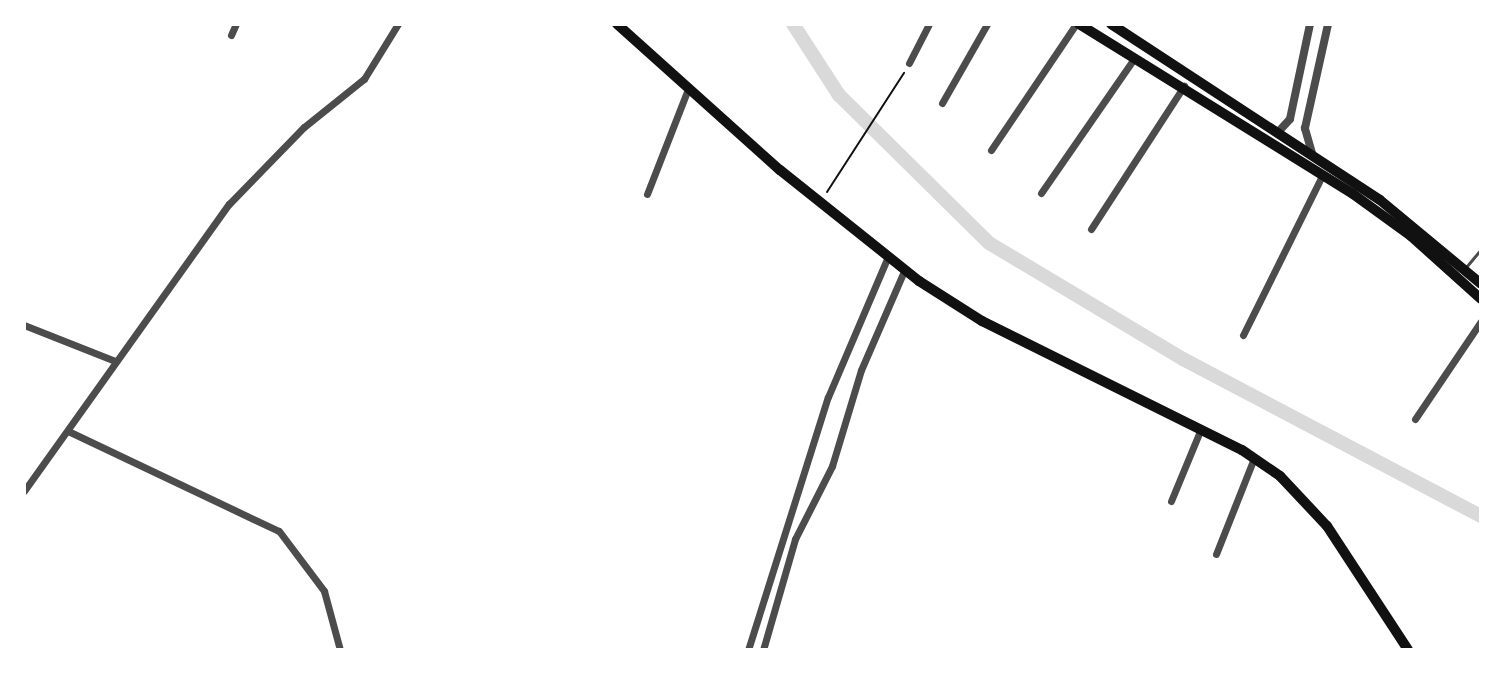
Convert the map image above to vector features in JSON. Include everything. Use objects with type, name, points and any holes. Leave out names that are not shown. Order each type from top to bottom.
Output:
[{"type":"main road","points":[[617,24],[688,89],[904,271],[982,321],[1254,458],[1313,508],[1408,650]]},
{"type":"main road","points":[[1078,24],[1184,86],[1411,236],[1481,299]]},
{"type":"main road","points":[[1111,24],[1124,28],[1312,153],[1407,220],[1481,284]]},
{"type":"street","points":[[231,35],[236,24]]},
{"type":"street","points":[[24,491],[229,204],[304,127],[364,79],[398,24]]},
{"type":"street","points":[[909,63],[929,24]]},
{"type":"street","points":[[942,103],[987,24]]},
{"type":"street","points":[[991,150],[1078,24]]},
{"type":"street","points":[[1279,131],[1290,119],[1310,24]]},
{"type":"street","points":[[1312,153],[1305,128],[1328,24]]},
{"type":"street","points":[[1041,193],[1135,57]]},
{"type":"street","points":[[1091,229],[1184,86]]},
{"type":"street","points":[[647,194],[688,89]]},
{"type":"street","points":[[1243,335],[1322,176]]},
{"type":"street","points":[[748,650],[828,397],[887,259]]},
{"type":"street","points":[[763,650],[795,539],[832,466],[861,370],[904,271]]},
{"type":"street","points":[[1415,419],[1481,321]]},
{"type":"street","points":[[24,325],[115,361]]},
{"type":"street","points":[[68,431],[279,531],[324,591],[340,650]]},
{"type":"street","points":[[1171,501],[1200,431]]},
{"type":"street","points":[[1216,554],[1254,458]]},
{"type":"lane","points":[[1465,268],[1481,249]]},
{"type":"path","points":[[833,182],[899,80]]},
{"type":"waterway","points":[[793,24],[839,95],[989,243],[1183,359],[1481,516]]}]
